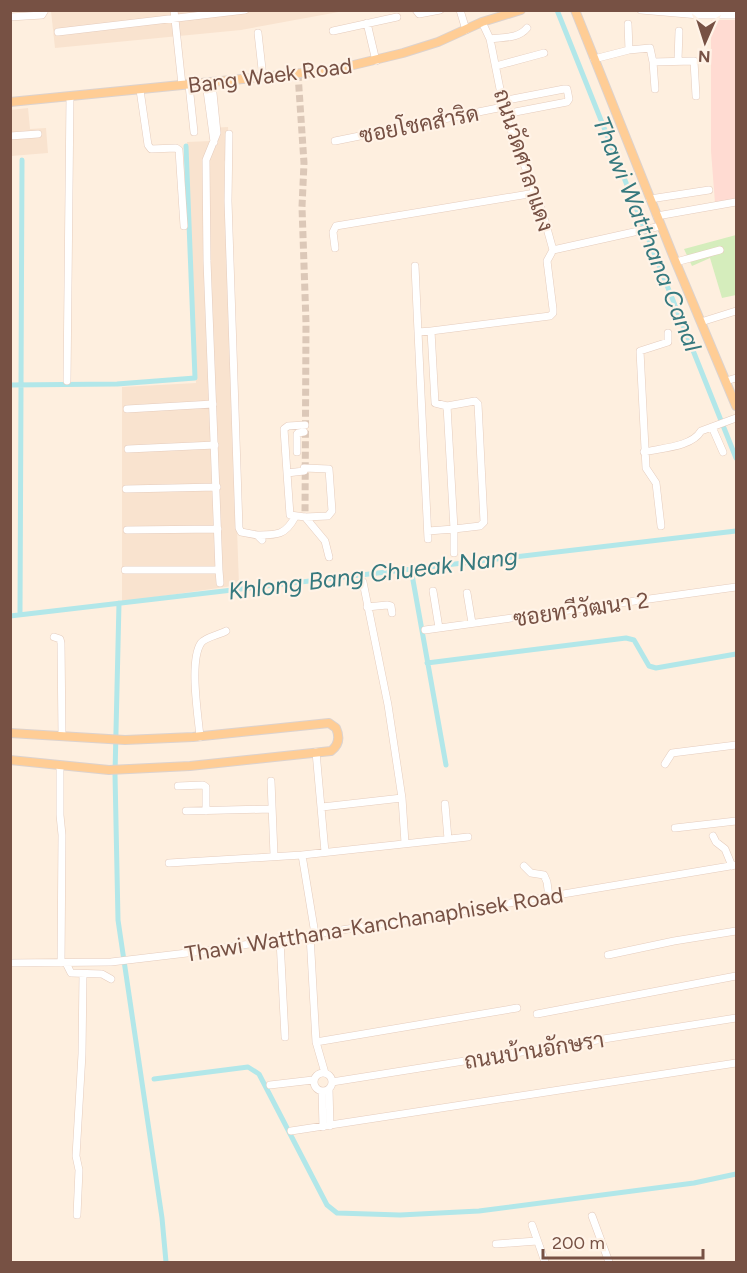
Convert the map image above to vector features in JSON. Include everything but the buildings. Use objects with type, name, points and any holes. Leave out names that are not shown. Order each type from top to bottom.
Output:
[{"type":"main road","name":"Bang Waek Road","points":[[10,102],[333,70],[376,61],[438,42],[482,22],[521,10]]},
{"type":"main road","points":[[575,10],[736,406]]},
{"type":"main road","points":[[10,733],[125,740],[200,737],[329,723],[336,728],[339,737],[337,746],[331,751],[190,766],[101,770],[10,760]]},
{"type":"street","points":[[10,17],[42,15],[45,10]]},
{"type":"street","points":[[58,32],[174,15],[245,10]]},
{"type":"street","points":[[416,10],[419,14],[440,10]]},
{"type":"street","points":[[460,10],[466,30]]},
{"type":"street","points":[[641,10],[699,15],[736,15]]},
{"type":"street","points":[[174,15],[194,132]]},
{"type":"street","points":[[333,31],[397,17]]},
{"type":"street","name":"ถนนวัดศาลาแดง","points":[[431,331],[550,316],[553,313],[547,261],[553,250],[543,214],[504,108],[490,39],[482,22]]},
{"type":"street","points":[[367,23],[376,61]]},
{"type":"street","points":[[628,24],[629,50]]},
{"type":"street","points":[[490,39],[516,36],[527,28]]},
{"type":"street","points":[[678,60],[679,32]]},
{"type":"street","points":[[258,33],[263,78]]},
{"type":"street","points":[[594,59],[629,50],[650,48],[655,89]]},
{"type":"street","points":[[495,66],[544,53]]},
{"type":"street","points":[[653,63],[691,60],[696,64],[696,96]]},
{"type":"street","points":[[209,83],[217,133],[206,160],[220,583]]},
{"type":"street","points":[[564,89],[567,89],[569,99],[567,102],[504,108],[564,89]]},
{"type":"street","points":[[140,90],[148,145],[151,148],[179,150],[184,226]]},
{"type":"street","points":[[67,381],[70,96]]},
{"type":"street","name":"ซอยโชคสำริด","points":[[335,141],[504,108]]},
{"type":"street","points":[[10,136],[38,134]]},
{"type":"street","points":[[229,134],[228,201],[239,528],[241,532],[260,538],[278,535],[290,527],[295,517]]},
{"type":"street","points":[[650,199],[710,190]]},
{"type":"street","points":[[334,248],[333,232],[336,226],[535,193]]},
{"type":"street","points":[[657,216],[736,202]]},
{"type":"street","points":[[553,250],[661,226]]},
{"type":"street","points":[[676,262],[720,250]]},
{"type":"street","points":[[414,266],[428,535],[480,526],[484,522],[478,404],[475,401],[447,406],[435,403],[431,331],[418,332]]},
{"type":"street","points":[[701,322],[736,311]]},
{"type":"street","points":[[661,526],[655,482],[646,468],[644,452],[640,351],[669,342],[668,333]]},
{"type":"street","points":[[726,381],[736,378]]},
{"type":"street","points":[[421,386],[434,386]]},
{"type":"street","points":[[127,409],[213,404]]},
{"type":"street","points":[[447,406],[454,553]]},
{"type":"street","points":[[644,452],[691,441],[698,437],[701,431],[734,419]]},
{"type":"street","points":[[287,473],[304,469],[329,469],[332,511],[328,516],[305,518],[295,517],[289,513],[284,429],[288,426],[305,429],[297,434],[297,452]]},
{"type":"street","points":[[713,427],[723,452]]},
{"type":"street","points":[[128,449],[215,445]]},
{"type":"street","points":[[126,489],[216,487]]},
{"type":"street","points":[[305,518],[321,534],[329,557]]},
{"type":"street","points":[[127,530],[218,529]]},
{"type":"street","points":[[125,570],[219,570]]},
{"type":"street","points":[[363,582],[388,705],[402,798],[405,843]]},
{"type":"street","name":"ซอยทวีวัฒนา 2","points":[[425,630],[736,587]]},
{"type":"street","points":[[433,591],[439,628]]},
{"type":"street","points":[[467,593],[472,623]]},
{"type":"street","points":[[367,607],[387,605],[391,606],[392,613]]},
{"type":"street","points":[[200,737],[194,667],[203,640],[226,631]]},
{"type":"street","points":[[54,637],[60,639],[61,643],[62,736]]},
{"type":"street","points":[[665,764],[672,753],[736,745]]},
{"type":"street","points":[[316,752],[325,852]]},
{"type":"street","points":[[60,765],[64,963],[70,974],[102,974],[111,979]]},
{"type":"street","points":[[271,781],[274,855]]},
{"type":"street","points":[[178,786],[202,785],[206,787],[206,811]]},
{"type":"street","points":[[322,807],[402,798]]},
{"type":"street","points":[[446,804],[448,839]]},
{"type":"street","points":[[186,811],[271,809]]},
{"type":"street","points":[[675,828],[736,821]]},
{"type":"street","points":[[713,836],[713,840],[725,849],[734,866]]},
{"type":"street","points":[[169,863],[302,855],[468,837]]},
{"type":"street","points":[[302,855],[312,934],[316,1042],[325,1073],[330,1076],[327,1126]]},
{"type":"street","points":[[524,866],[531,873],[544,875],[548,882],[549,897]]},
{"type":"street","name":"Thawi Watthana-Kanchanaphisek Road","points":[[10,963],[131,960],[280,940],[734,866]]},
{"type":"street","points":[[608,955],[736,931]]},
{"type":"street","points":[[280,940],[285,1037]]},
{"type":"street","points":[[77,1215],[79,1170],[76,1156],[82,1054],[83,974]]},
{"type":"street","points":[[537,1014],[736,976]]},
{"type":"street","points":[[316,1042],[517,1008]]},
{"type":"street","name":"ถนนบ้านอักษรา","points":[[328,1088],[736,1018]]},
{"type":"street","points":[[291,1131],[736,1063]]},
{"type":"street","points":[[325,1073],[316,1075],[314,1080],[316,1089],[328,1088]]},
{"type":"street","points":[[270,1085],[314,1080]]},
{"type":"street","points":[[592,1216],[609,1263]]},
{"type":"street","points":[[532,1225],[544,1263]]},
{"type":"street","points":[[496,1244],[537,1241]]},
{"type":"shaded area","points":[[51,11],[344,11],[241,30],[55,48]]},
{"type":"shaded area","points":[[711,20],[736,20],[736,199],[715,203],[711,151]]},
{"type":"shaded area","points":[[28,108],[30,129],[46,128],[48,153],[11,156],[11,110]]},
{"type":"shaded area","points":[[228,127],[229,151],[224,162],[239,585],[122,602],[122,387],[196,383],[187,142],[211,141],[210,128]]},
{"type":"green space","points":[[736,235],[736,295],[722,298],[710,258],[692,266],[684,249]]},
{"type":"waterway","name":"Thawi Watthana Canal","points":[[557,10],[736,458]]},
{"type":"waterway","points":[[10,385],[117,384],[195,378],[186,146]]},
{"type":"waterway","points":[[20,615],[22,160]]},
{"type":"waterway","name":"Khlong Bang Chueak Nang","points":[[10,616],[736,531]]},
{"type":"waterway","points":[[411,569],[446,765]]},
{"type":"waterway","points":[[119,603],[115,774],[118,920],[162,1218],[166,1262]]},
{"type":"waterway","points":[[427,663],[626,638],[634,640],[649,666],[656,668],[736,654]]},
{"type":"waterway","points":[[154,1079],[248,1067],[259,1074],[327,1205],[337,1213],[400,1215],[479,1211],[694,1183],[736,1174]]},
{"type":"tunnel","points":[[298,74],[304,163],[302,207],[306,323],[305,517]]}]
